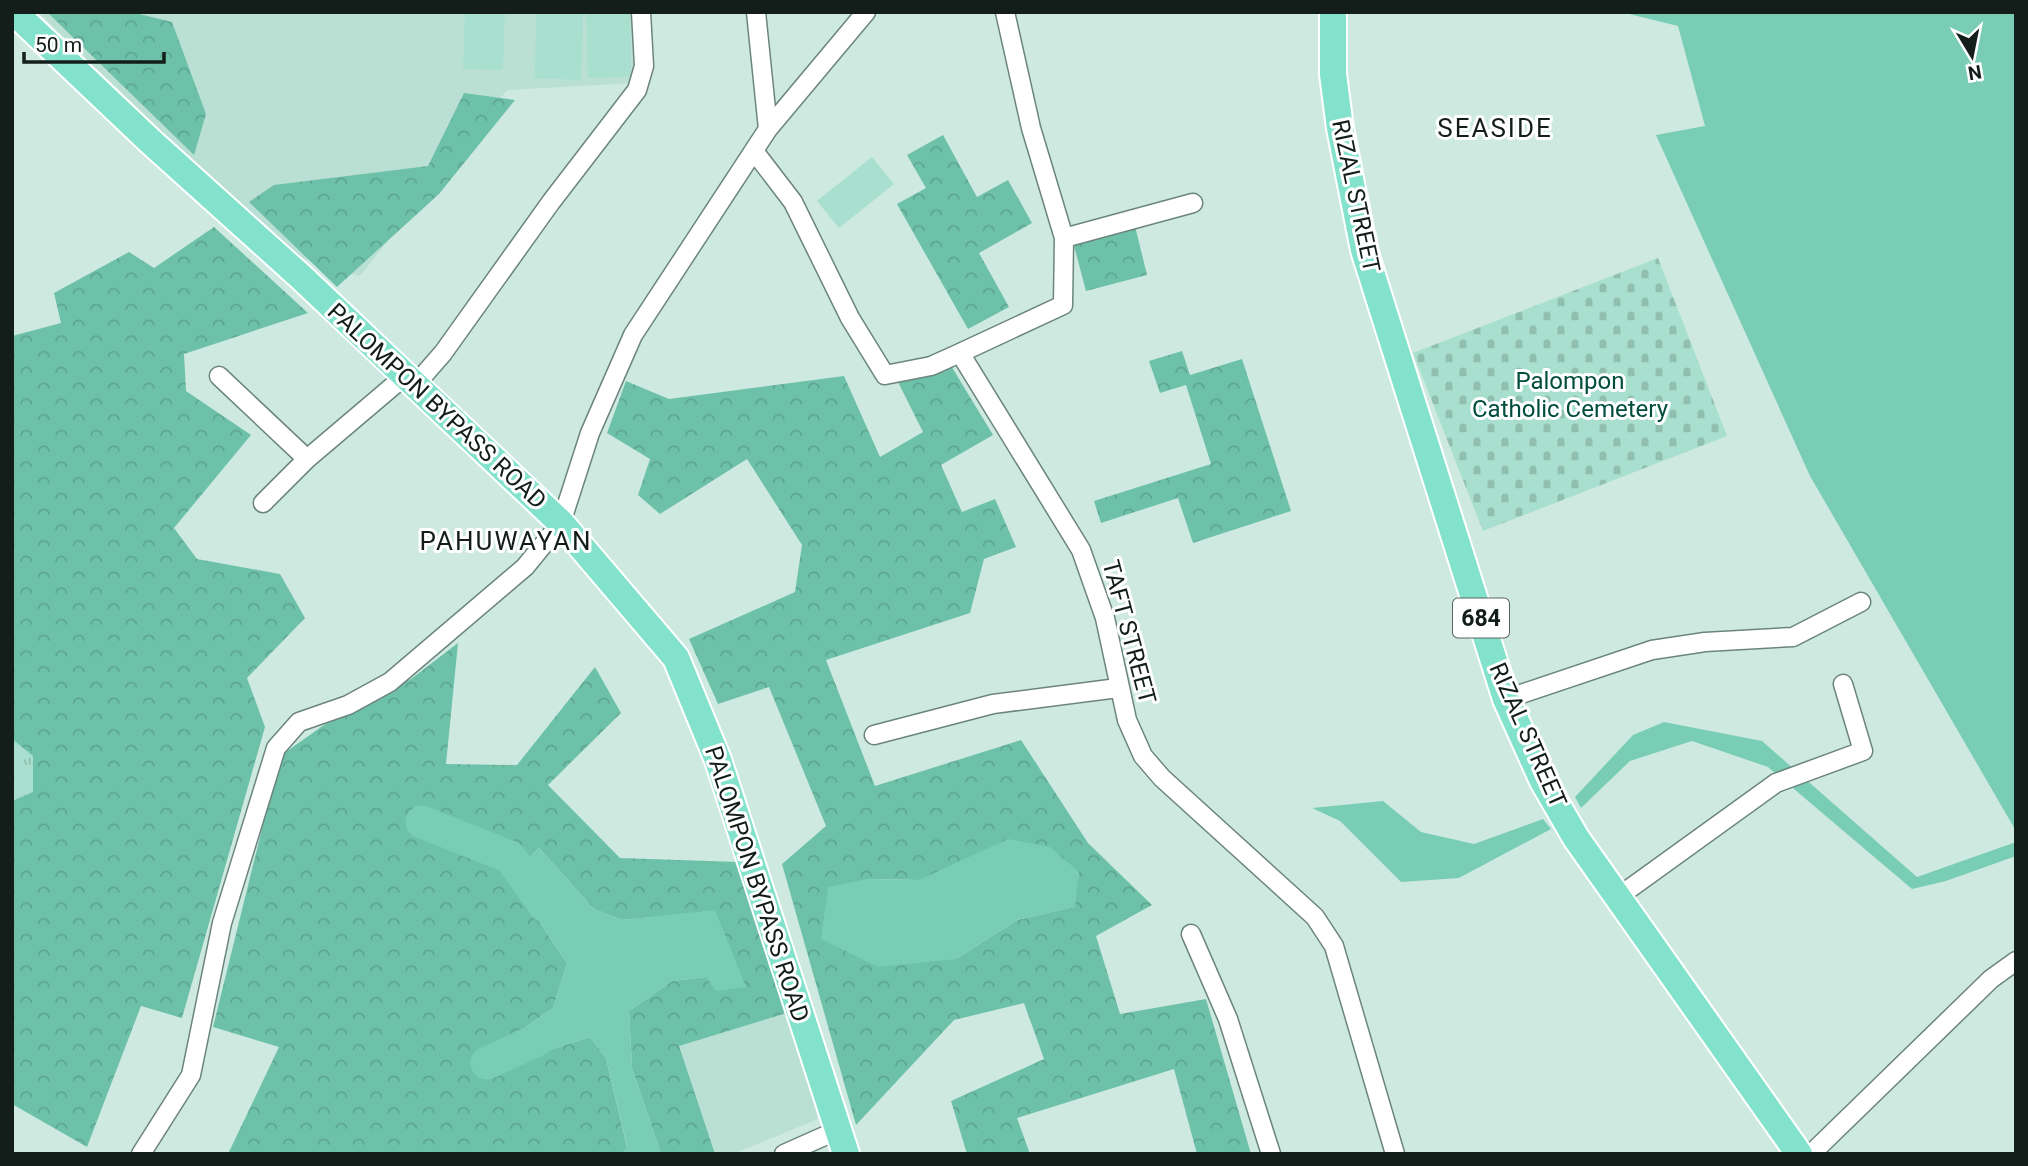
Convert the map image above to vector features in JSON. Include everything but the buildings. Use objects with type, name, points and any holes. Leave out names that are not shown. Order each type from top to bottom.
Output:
[{"type":"main road","name":"PALOMPON BYPASS ROAD","points":[[14,12],[561,523],[676,658],[718,760],[842,1142]]},
{"type":"main road","name":"RIZAL STREET","points":[[1333,12],[1333,74],[1340,128],[1364,250],[1506,699],[1543,781],[1576,838],[1799,1154]]},
{"type":"street","points":[[263,503],[307,459],[443,353],[551,202],[637,90],[644,66],[641,12]]},
{"type":"street","points":[[756,12],[768,129]]},
{"type":"street","points":[[141,1154],[191,1075],[222,923],[276,748],[299,722],[348,705],[390,682],[526,568],[561,523],[590,433],[632,335],[768,129],[866,12]]},
{"type":"street","points":[[754,152],[793,202],[850,318],[885,375],[931,366],[1063,304],[1064,238],[1031,128],[1005,12]]},
{"type":"street","points":[[1064,238],[1193,203]]},
{"type":"street","name":"TAFT STREET","points":[[960,353],[1081,550],[1105,618],[1127,720],[1143,757],[1162,778],[1314,917],[1334,946],[1395,1154]]},
{"type":"street","points":[[219,376],[307,459]]},
{"type":"street","points":[[1506,699],[1652,650],[1705,642],[1793,636],[1861,602]]},
{"type":"street","points":[[1618,897],[1776,783],[1863,751],[1843,684]]},
{"type":"street","points":[[873,735],[993,704],[1118,688]]},
{"type":"street","points":[[1191,934],[1228,1019],[1271,1154]]},
{"type":"street","points":[[1811,1154],[1991,979],[2016,961]]},
{"type":"street","points":[[785,1154],[842,1142]]},
{"type":"shaded area","points":[[38,12],[633,12],[635,83],[507,90],[360,276],[289,254]]},
{"type":"shaded area","points":[[1621,12],[2016,12],[2016,831],[1810,476],[1656,135],[1705,126],[1678,26]]},
{"type":"shaded area","points":[[1664,722],[1762,741],[1917,877],[2016,842],[2016,856],[1946,881],[1912,889],[1768,767],[1692,741],[1630,761],[1581,808],[1575,797],[1633,735]]},
{"type":"shaded area","points":[[1383,801],[1421,832],[1474,844],[1543,819],[1551,829],[1459,878],[1401,882],[1340,821],[1312,808]]},
{"type":"shaded area","points":[[1008,839],[1050,847],[1079,872],[1075,907],[1017,920],[956,959],[878,967],[821,939],[828,887],[868,879],[919,880]]},
{"type":"shaded area","points":[[539,848],[594,909],[622,920],[715,910],[746,987],[716,991],[706,977],[672,981],[629,1011],[632,1068],[661,1154],[623,1154],[627,1146],[606,1058],[590,1037],[500,1066],[494,1049],[553,1008],[567,963],[509,877]]},
{"type":"shaded area","points":[[790,1012],[818,1119],[733,1154],[715,1154],[678,1046]]},
{"type":"green space","points":[[47,12],[131,12],[172,22],[206,114],[194,155]]},
{"type":"green space","points":[[465,12],[505,12],[503,70],[463,69]]},
{"type":"green space","points":[[536,12],[583,12],[581,80],[535,78]]},
{"type":"green space","points":[[586,12],[630,12],[631,77],[588,78]]},
{"type":"green space","points":[[464,93],[515,100],[439,194],[337,287],[249,202],[274,185],[428,166]]},
{"type":"green space","points":[[943,135],[977,197],[1008,180],[1032,223],[979,253],[1009,307],[968,329],[897,204],[926,188],[907,155]]},
{"type":"green space","points":[[872,157],[894,184],[839,228],[817,201]]},
{"type":"green space","points":[[1135,226],[1147,275],[1086,291],[1073,242]]},
{"type":"green space","points":[[214,227],[308,313],[184,354],[186,391],[251,435],[174,528],[197,559],[280,574],[305,618],[247,678],[265,727],[182,1018],[141,1006],[87,1147],[12,1104],[12,801],[33,792],[33,756],[12,739],[12,336],[61,323],[54,293],[129,252],[154,268]]},
{"type":"green space","name":"Palompon Catholic Cemetery","points":[[1658,258],[1727,436],[1483,531],[1413,353]]},
{"type":"green space","points":[[1182,351],[1190,375],[1242,359],[1291,511],[1193,543],[1178,498],[1101,523],[1094,501],[1211,464],[1186,385],[1160,393],[1149,361]]},
{"type":"green space","points":[[950,364],[993,435],[941,465],[962,512],[995,499],[1016,547],[984,559],[970,613],[826,660],[875,786],[1021,740],[1088,843],[1152,905],[1096,936],[1120,1014],[1206,999],[1251,1154],[1197,1154],[1174,1069],[1017,1118],[1030,1154],[967,1154],[951,1101],[1044,1059],[1024,1003],[954,1020],[856,1125],[782,864],[826,826],[769,687],[718,704],[689,639],[795,592],[802,545],[747,459],[660,514],[638,495],[650,459],[607,433],[626,381],[669,399],[844,376],[880,457],[923,432],[896,378]],"holes":[[[868,879],[919,880],[1074,907],[1017,920],[956,959]]]},
{"type":"green space","points":[[458,643],[446,764],[517,765],[595,667],[621,713],[548,785],[620,858],[739,862],[790,1012],[679,1046],[715,1154],[661,1154],[632,1068],[629,1011],[672,981],[706,977],[715,911],[622,920],[594,909],[539,848],[509,877],[567,963],[553,1008],[494,1049],[500,1066],[590,1037],[606,1058],[627,1147],[623,1154],[228,1154],[279,1047],[213,1027],[280,756],[324,725],[411,679]]},
{"type":"green space","points":[[12,739],[33,756],[33,792],[12,801]]},
{"type":"waterway","points":[[422,822],[510,857],[545,906]]},
{"type":"waterway","points":[[487,1063],[537,1040]]},
{"type":"district","name":"SEASIDE","points":[[1495,128]]},
{"type":"district","name":"PAHUWAYAN","points":[[506,541]]}]
